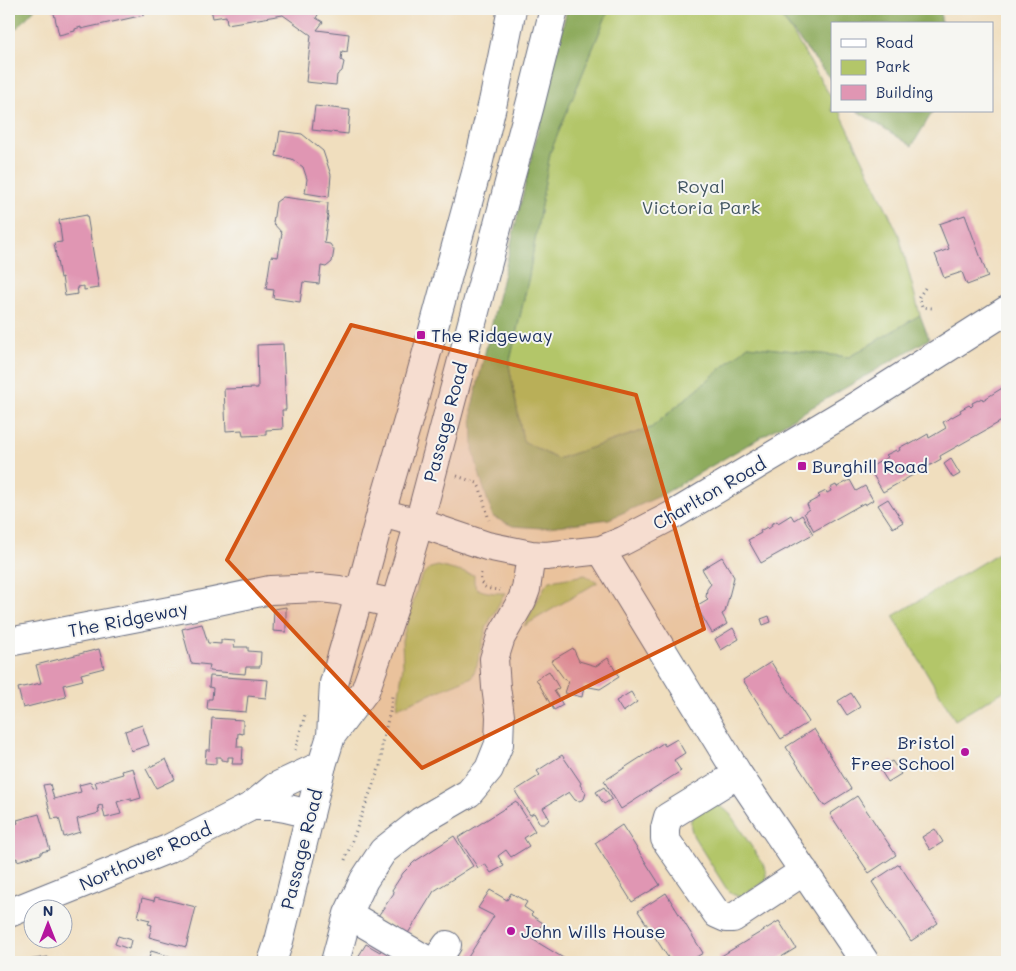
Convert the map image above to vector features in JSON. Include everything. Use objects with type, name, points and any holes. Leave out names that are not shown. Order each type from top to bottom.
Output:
[{"type":"street","name":"Passage Road","points":[[272,962],[331,736],[334,683],[476,173],[512,9]]},
{"type":"street","name":"Passage Road","points":[[331,736],[366,691],[395,604],[419,523],[554,9]]},
{"type":"street","name":"Charlton Road","points":[[381,513],[419,523],[487,546],[531,555],[546,556],[601,550],[623,542],[673,515],[856,406],[1007,310]]},
{"type":"street","points":[[601,550],[738,774],[865,962]]},
{"type":"street","points":[[335,962],[348,914],[364,880],[383,851],[421,821],[469,793],[489,770],[498,744],[500,716],[494,659],[501,637],[522,600],[526,589],[531,555]]},
{"type":"street","name":"The Ridgeway","points":[[9,642],[270,590],[320,588],[339,590],[395,604]]},
{"type":"street","name":"Northover Road","points":[[9,913],[168,849],[252,806],[275,787],[322,765]]},
{"type":"street","points":[[738,774],[668,817],[665,839],[717,914],[726,918],[734,918],[804,871]]},
{"type":"street","name":"Northover Road","points":[[252,806],[272,806],[310,814]]},
{"type":"street","points":[[348,914],[437,957]]},
{"type":"path","points":[[925,288],[919,297],[922,307],[932,308]]},
{"type":"path","points":[[454,476],[477,482],[490,526]]},
{"type":"path","points":[[342,868],[381,763],[382,742],[392,697]]},
{"type":"highlighted area","points":[[351,325],[636,395],[704,629],[422,768],[227,560]]},
{"type":"green space","points":[[9,9],[35,9],[9,36]]},
{"type":"green space","points":[[567,9],[609,9],[550,153],[528,281],[509,365],[523,441],[557,459],[651,428],[748,346],[849,357],[920,315],[929,339],[660,496],[609,519],[541,528],[513,526],[493,517],[473,450],[472,407]]},
{"type":"green space","name":"Royal Victoria Park","points":[[609,9],[775,9],[791,30],[831,97],[831,112],[840,112],[899,235],[920,315],[849,357],[748,346],[651,428],[557,459],[523,441],[509,365],[528,281],[550,153]]},
{"type":"green space","points":[[775,9],[941,9],[941,22],[831,22],[831,80]]},
{"type":"green space","points":[[859,112],[932,112],[912,146]]},
{"type":"green space","points":[[1007,548],[1007,689],[955,720],[893,616]]},
{"type":"green space","points":[[438,566],[474,575],[476,588],[479,590],[505,593],[487,626],[472,677],[397,708],[403,666],[402,640],[419,582],[424,573],[430,568]]},
{"type":"green space","points":[[585,575],[598,582],[524,626],[545,586],[550,581]]},
{"type":"green space","points":[[708,804],[720,806],[730,814],[763,864],[766,872],[766,881],[740,897],[732,894],[726,888],[694,837],[691,825],[692,817]]},
{"type":"building","points":[[53,9],[142,9],[144,15],[81,29],[81,27],[75,29],[75,31],[59,35]]},
{"type":"building","points":[[211,9],[320,9],[316,18],[323,22],[317,30],[349,34],[347,52],[342,51],[341,60],[344,62],[342,71],[337,75],[336,85],[306,82],[311,35],[283,15],[227,24],[226,16],[213,18]]},
{"type":"building","points":[[315,106],[350,110],[348,134],[312,130]]},
{"type":"building","points":[[280,131],[302,134],[323,151],[331,175],[329,197],[305,193],[307,179],[303,167],[292,159],[276,156]]},
{"type":"building","points":[[283,197],[328,203],[324,243],[330,244],[334,250],[332,262],[326,267],[321,266],[319,284],[303,282],[300,302],[273,298],[274,290],[266,289],[271,256],[278,257],[282,233],[273,223],[276,202]]},
{"type":"building","points":[[87,215],[99,288],[84,290],[84,286],[77,287],[78,294],[65,296],[54,243],[62,242],[59,220]]},
{"type":"building","points":[[965,215],[988,277],[967,285],[962,272],[944,278],[935,254],[949,249],[939,224]]},
{"type":"building","points":[[283,344],[286,410],[282,410],[283,429],[266,430],[266,435],[243,436],[242,430],[226,431],[224,389],[258,388],[257,345]]},
{"type":"building","points":[[1007,385],[1007,418],[940,456],[941,459],[883,492],[869,468],[888,457],[886,455],[896,450],[897,452],[900,450],[899,448],[908,443],[909,445],[928,434],[929,438],[946,428],[943,422],[961,412],[960,410],[969,405],[971,407],[972,403],[982,398],[983,400]]},
{"type":"building","points":[[951,459],[960,474],[953,478],[944,464]]},
{"type":"building","points":[[850,480],[856,491],[865,486],[873,500],[865,505],[864,503],[814,531],[804,513],[809,509],[807,504],[820,497],[818,495],[831,491],[830,488],[836,485],[837,487]]},
{"type":"building","points":[[888,499],[903,522],[893,528],[878,505]]},
{"type":"building","points":[[791,515],[794,520],[802,515],[813,534],[761,563],[748,540],[761,533],[760,531],[767,527],[768,529],[772,526],[771,524],[777,521],[778,523]]},
{"type":"building","points":[[722,557],[734,577],[725,612],[722,614],[727,624],[712,633],[696,606],[708,599],[706,597],[707,589],[711,584],[702,569]]},
{"type":"building","points":[[286,607],[286,632],[273,631],[274,609]]},
{"type":"building","points":[[769,616],[771,622],[763,625],[761,619]]},
{"type":"building","points":[[202,624],[208,643],[221,644],[221,640],[235,641],[234,647],[248,647],[248,651],[261,652],[260,667],[246,667],[245,674],[209,671],[210,665],[191,663],[182,629]]},
{"type":"building","points":[[733,628],[739,639],[721,650],[715,639]]},
{"type":"building","points":[[573,648],[579,661],[596,666],[608,658],[619,677],[600,689],[584,686],[582,697],[565,693],[569,681],[565,680],[551,661]]},
{"type":"building","points":[[99,649],[104,668],[81,674],[83,680],[63,685],[66,697],[23,708],[18,688],[41,683],[36,665]]},
{"type":"building","points":[[771,662],[809,722],[781,739],[743,680]]},
{"type":"building","points":[[549,671],[559,688],[554,691],[563,705],[554,710],[536,679]]},
{"type":"building","points":[[210,676],[268,680],[266,698],[248,696],[246,712],[207,709],[208,699],[212,699],[213,688],[209,687]]},
{"type":"building","points":[[631,692],[637,702],[623,712],[616,701]]},
{"type":"building","points":[[851,693],[860,707],[847,715],[838,701]]},
{"type":"building","points":[[212,718],[243,720],[243,734],[238,733],[237,747],[243,747],[242,764],[232,764],[233,757],[228,757],[228,761],[221,760],[221,757],[216,757],[216,764],[205,763],[206,750],[210,750]]},
{"type":"building","points":[[142,725],[149,745],[131,751],[125,731]]},
{"type":"building","points":[[814,729],[851,789],[824,806],[786,747]]},
{"type":"building","points":[[677,739],[685,753],[674,760],[681,771],[621,809],[604,781],[663,743],[665,746]]},
{"type":"building","points":[[562,755],[586,793],[584,799],[579,801],[575,800],[569,792],[543,808],[549,818],[544,824],[540,824],[534,813],[530,815],[515,791],[540,775],[537,771]]},
{"type":"building","points":[[166,759],[175,779],[156,788],[146,769]]},
{"type":"building","points":[[892,761],[901,774],[888,782],[879,768]]},
{"type":"building","points":[[133,768],[141,798],[131,801],[131,798],[117,802],[121,814],[105,818],[102,805],[98,806],[99,813],[77,819],[80,832],[64,837],[59,818],[52,819],[43,785],[50,784],[54,799],[81,792],[79,785],[91,782],[93,788],[97,787],[95,782],[123,774],[122,771]]},
{"type":"building","points":[[604,787],[612,799],[604,804],[596,792]]},
{"type":"building","points":[[857,796],[896,855],[869,873],[830,814]]},
{"type":"building","points":[[516,801],[535,831],[524,838],[529,846],[511,857],[506,850],[498,856],[504,866],[491,873],[485,864],[478,868],[458,838]]},
{"type":"building","points":[[39,814],[50,850],[17,861],[17,858],[9,861],[9,826],[18,823],[17,820]]},
{"type":"building","points":[[622,825],[660,885],[632,902],[595,843]]},
{"type":"building","points":[[935,829],[943,842],[930,850],[922,837]]},
{"type":"building","points":[[454,836],[473,866],[434,891],[407,935],[378,916],[394,893],[392,890],[403,873],[414,862]]},
{"type":"building","points":[[899,864],[938,923],[911,941],[872,882]]},
{"type":"building","name":"John Wills House","points":[[490,890],[507,900],[511,893],[527,902],[524,907],[533,913],[531,915],[543,923],[532,939],[570,962],[465,962],[494,916],[478,908]]},
{"type":"building","points":[[666,893],[703,953],[688,962],[671,962],[638,911]]},
{"type":"building","points":[[155,897],[196,907],[186,947],[149,937],[152,925],[148,924],[150,920],[138,917],[142,898],[154,901]]},
{"type":"building","points":[[779,921],[796,948],[773,962],[721,962],[718,958]]},
{"type":"building","points":[[118,936],[131,940],[129,949],[115,944]]},
{"type":"building","points":[[366,944],[380,952],[384,945],[412,962],[355,962]]},
{"type":"building","points":[[151,951],[179,959],[178,962],[148,962]]},
{"type":"building","points":[[48,957],[49,962],[20,962],[20,961]]},
{"type":"place","name":"The Ridgeway","points":[[421,335]]},
{"type":"place","name":"Burghill Road","points":[[802,466]]},
{"type":"place","name":"Bristol Free School","points":[[965,752]]},
{"type":"place","name":"John Wills House","points":[[511,931]]}]
